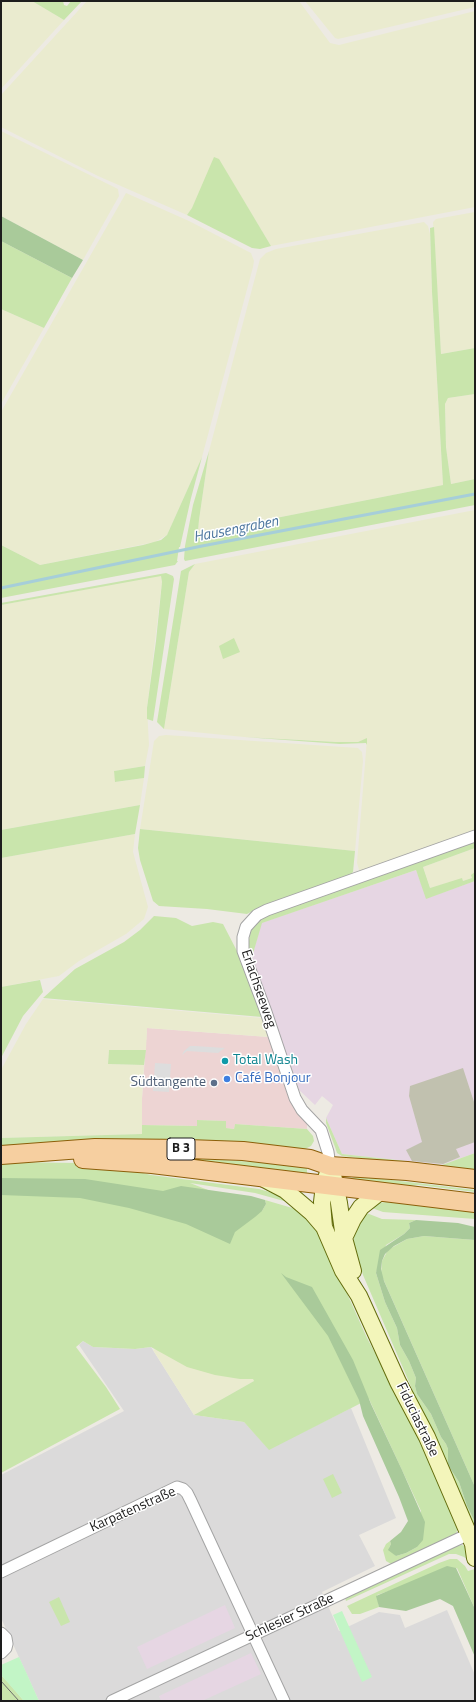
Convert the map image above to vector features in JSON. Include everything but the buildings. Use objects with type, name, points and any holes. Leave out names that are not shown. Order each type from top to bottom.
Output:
[{"type":"main road","name":"B 3","points":[[1,1155],[95,1148],[243,1151],[310,1159],[330,1166],[407,1171],[475,1179]]},
{"type":"main road","name":"B 3","points":[[30,1154],[152,1164],[475,1204]]},
{"type":"main road","name":"Fiduciastraße","points":[[330,1166],[330,1186],[359,1296]]},
{"type":"main road","points":[[264,1179],[285,1190],[312,1213],[324,1227]]},
{"type":"main road","name":"Fiduciastraße","points":[[330,1186],[322,1209],[324,1227],[343,1271],[359,1296],[395,1376],[427,1437],[473,1546]]},
{"type":"main road","points":[[344,1238],[353,1219],[362,1208],[380,1192]]},
{"type":"street","name":"Erlachseeweg","points":[[330,1166],[328,1152],[321,1130],[302,1110],[295,1098],[266,1012],[243,951],[243,937],[246,928],[257,915],[267,910],[475,836]]},
{"type":"street","name":"Karpatenstraße","points":[[1,1572],[176,1487],[183,1489],[187,1493],[253,1635]]},
{"type":"street","name":"Schlesier Straße","points":[[112,1701],[253,1635],[473,1546]]},
{"type":"street","points":[[1,1633],[6,1638],[7,1644],[6,1648],[1,1653]]},
{"type":"street","points":[[253,1635],[284,1701]]},
{"type":"shaded area","points":[[1,1],[32,1],[64,20],[1,89]]},
{"type":"shaded area","points":[[87,1],[299,1],[330,43],[339,45],[475,11],[475,207],[271,246],[218,159],[190,213],[187,215],[98,176],[1,127],[1,95]]},
{"type":"shaded area","points":[[305,1],[475,1],[475,7],[338,39],[335,38]]},
{"type":"shaded area","points":[[1,131],[118,189],[119,196],[83,260],[1,216]]},
{"type":"shaded area","points":[[126,193],[189,221],[251,253],[254,261],[253,267],[202,457],[167,535],[155,542],[40,565],[1,545],[1,412]]},
{"type":"shaded area","points":[[475,212],[475,348],[441,354],[433,222],[436,219]]},
{"type":"shaded area","points":[[424,222],[428,226],[430,234],[443,485],[200,533],[198,531],[199,520],[209,451],[260,259],[266,253],[276,249]]},
{"type":"shaded area","points":[[1,309],[44,328],[1,404]]},
{"type":"shaded area","points":[[475,394],[475,479],[451,484],[446,447],[445,404],[448,398]]},
{"type":"shaded area","points":[[475,510],[475,832],[360,873],[357,863],[367,739],[358,742],[336,742],[244,737],[164,729],[189,572],[195,564]]},
{"type":"shaded area","points":[[161,576],[162,582],[147,708],[149,745],[145,766],[114,771],[116,782],[144,778],[140,805],[1,830],[1,605]]},
{"type":"shaded area","points":[[166,735],[358,748],[362,752],[363,761],[355,851],[140,829],[154,741],[159,736]]},
{"type":"shaded area","points":[[135,834],[133,852],[148,907],[144,919],[126,934],[79,961],[59,976],[1,987],[1,858]]},
{"type":"shaded area","points":[[475,848],[475,872],[472,878],[463,881],[462,879],[430,888],[423,867]]},
{"type":"shaded area","points":[[416,870],[427,898],[475,881],[475,1153],[442,1165],[342,1154],[326,1118],[333,1105],[322,1096],[315,1105],[299,1090],[252,957],[261,923]]},
{"type":"shaded area","points":[[43,999],[262,1018],[269,1037],[147,1028],[146,1050],[109,1050],[108,1064],[144,1065],[142,1134],[1,1138],[1,1070],[26,1024]]},
{"type":"shaded area","name":"Südtangente","points":[[147,1028],[269,1037],[280,1074],[293,1107],[307,1124],[307,1129],[235,1124],[234,1129],[225,1128],[225,1121],[198,1120],[197,1126],[142,1125],[142,1098]]},
{"type":"shaded area","points":[[190,1046],[225,1048],[218,1053],[187,1051],[182,1055]]},
{"type":"shaded area","points":[[155,1063],[171,1064],[169,1092],[153,1091]]},
{"type":"shaded area","points":[[463,1068],[475,1105],[475,1142],[456,1149],[460,1157],[443,1164],[412,1161],[406,1150],[422,1142],[409,1096],[410,1086]]},
{"type":"shaded area","points":[[235,1323],[254,1381],[194,1415],[153,1350]]},
{"type":"shaded area","points":[[83,1341],[93,1347],[135,1349],[151,1347],[194,1415],[244,1422],[269,1449],[351,1408],[396,1518],[359,1535],[375,1566],[322,1592],[339,1631],[379,1612],[400,1615],[405,1628],[447,1610],[475,1675],[475,1701],[39,1701],[1,1618],[1,1475],[124,1411],[79,1345]]},
{"type":"shaded area","points":[[225,1605],[235,1628],[147,1669],[137,1647]]},
{"type":"shaded area","points":[[251,1653],[261,1674],[202,1701],[161,1701],[159,1696]]},
{"type":"green space","points":[[32,1],[63,1],[64,5],[67,6],[71,1],[82,1],[64,20]]},
{"type":"green space","points":[[214,157],[219,159],[271,246],[260,249],[252,248],[187,215],[192,208]]},
{"type":"green space","points":[[1,216],[83,260],[72,278],[1,241]]},
{"type":"green space","points":[[434,227],[441,354],[475,348],[475,394],[448,398],[445,404],[446,447],[451,484],[475,479],[475,505],[185,561],[185,546],[193,505],[209,451],[199,520],[198,531],[200,533],[443,485],[432,292],[430,228]]},
{"type":"green space","points":[[1,241],[72,278],[44,328],[1,309]]},
{"type":"green space","points":[[202,457],[179,547],[178,561],[175,565],[1,598],[1,545],[40,565],[143,545],[161,540],[167,535]]},
{"type":"green space","points":[[195,564],[189,572],[164,729],[157,722],[181,571]]},
{"type":"green space","points":[[166,573],[173,576],[174,579],[153,721],[147,719],[147,708],[156,641],[162,582],[161,576],[1,605],[1,603]]},
{"type":"green space","points":[[234,638],[240,652],[223,659],[219,646]]},
{"type":"green space","points":[[244,737],[336,742],[358,742],[367,738],[367,745],[366,743],[340,744]]},
{"type":"green space","points":[[145,766],[144,778],[115,782],[114,771]]},
{"type":"green space","points":[[140,805],[135,834],[1,858],[1,830]]},
{"type":"green space","points":[[140,829],[355,851],[353,872],[350,875],[306,892],[262,906],[247,914],[207,909],[159,906],[153,901],[140,860],[138,848]]},
{"type":"green space","points":[[475,841],[475,848],[423,867],[430,888],[462,878],[463,881],[472,878],[471,875],[475,872],[475,881],[426,899],[416,870],[262,923],[252,957],[248,946],[251,930],[259,919]]},
{"type":"green space","points":[[154,916],[176,918],[192,926],[213,922],[223,924],[238,953],[262,1017],[43,998],[75,969],[124,942],[140,930]]},
{"type":"green space","points":[[40,980],[43,992],[23,1016],[1,1058],[1,987]]},
{"type":"green space","points":[[109,1050],[146,1050],[144,1065],[108,1064]]},
{"type":"green space","points":[[326,1118],[342,1154],[442,1165],[475,1153],[475,1172],[342,1156],[337,1153],[326,1123]]},
{"type":"green space","points":[[197,1120],[226,1121],[226,1128],[234,1129],[235,1124],[307,1129],[313,1136],[314,1141],[311,1146],[303,1152],[1,1148],[1,1138],[142,1134],[142,1125],[197,1126]]},
{"type":"green space","points":[[138,1154],[296,1165],[307,1167],[307,1174]]},
{"type":"green space","points":[[1,1162],[81,1163],[131,1170],[151,1175],[259,1189],[284,1196],[294,1205],[255,1193],[190,1183],[262,1211],[266,1204],[265,1200],[299,1210],[312,1219],[332,1260],[334,1272],[341,1280],[367,1338],[418,1433],[458,1527],[456,1534],[393,1565],[386,1561],[383,1550],[386,1544],[390,1541],[391,1544],[389,1548],[396,1556],[417,1547],[421,1511],[369,1399],[269,1450],[244,1422],[194,1415],[254,1381],[253,1379],[240,1379],[215,1375],[187,1367],[151,1347],[135,1349],[93,1347],[83,1341],[76,1347],[106,1387],[120,1409],[1,1473]]},
{"type":"green space","points":[[358,1176],[475,1190],[475,1192],[419,1185],[399,1187],[348,1179]]},
{"type":"green space","points":[[1,1178],[85,1179],[163,1191],[181,1186],[251,1196],[265,1200],[266,1204],[262,1211],[235,1232],[230,1244],[186,1224],[129,1208],[80,1198],[1,1195]]},
{"type":"green space","points":[[393,1201],[475,1209],[475,1219],[383,1212],[369,1207],[379,1203]]},
{"type":"green space","points":[[364,1212],[382,1219],[416,1220],[409,1223],[410,1228],[404,1234],[386,1245],[376,1273],[385,1302],[397,1328],[400,1345],[416,1378],[415,1386],[417,1394],[431,1414],[441,1437],[446,1444],[448,1449],[448,1465],[459,1482],[467,1506],[475,1522],[475,1529],[440,1454],[363,1275],[354,1246],[354,1237],[355,1229]]},
{"type":"green space","points":[[416,1220],[458,1223],[475,1227],[475,1240],[424,1236],[407,1239],[394,1246],[385,1254],[381,1269],[384,1281],[475,1487],[475,1522],[467,1506],[459,1482],[448,1465],[448,1449],[446,1444],[441,1437],[431,1414],[417,1394],[415,1386],[416,1378],[400,1345],[397,1328],[385,1302],[376,1273],[380,1250],[404,1234],[410,1228],[409,1223]]},
{"type":"green space","points":[[424,1236],[475,1240],[475,1487],[381,1274],[382,1261],[388,1250],[407,1239]]},
{"type":"green space","points":[[281,1273],[286,1277],[312,1287],[353,1360],[371,1404],[425,1522],[423,1540],[417,1547],[406,1553],[396,1556],[388,1550],[391,1544],[390,1541],[401,1532],[408,1521],[363,1416],[359,1400],[328,1336]]},
{"type":"green space","points":[[333,1474],[342,1493],[332,1498],[323,1479]]},
{"type":"green space","points":[[462,1545],[468,1548],[470,1562],[464,1557],[456,1554],[449,1554],[346,1601],[345,1598],[456,1546]]},
{"type":"green space","points":[[450,1559],[457,1559],[468,1571],[475,1569],[475,1609],[457,1568],[377,1595],[379,1607],[360,1614],[352,1614],[347,1606],[439,1563]]},
{"type":"green space","points":[[447,1566],[456,1568],[475,1609],[475,1657],[453,1606],[440,1599],[406,1611],[379,1607],[376,1596]]},
{"type":"green space","points":[[59,1597],[70,1622],[61,1626],[49,1602]]},
{"type":"green space","points":[[342,1611],[372,1677],[362,1682],[333,1615]]},
{"type":"green space","points":[[19,1657],[39,1701],[24,1701],[1,1675],[1,1665]]},
{"type":"green space","points":[[1,1675],[7,1681],[24,1701],[1,1701]]},
{"type":"waterway","name":"Hausengraben","points":[[1,588],[202,546],[475,494]]},
{"type":"tram line","points":[[1,1681],[19,1701]]},
{"type":"place","name":"Total Wash","points":[[225,1061]]},
{"type":"place","name":"Café Bonjour","points":[[227,1079]]},
{"type":"place","name":"Südtangente","points":[[214,1083]]}]
